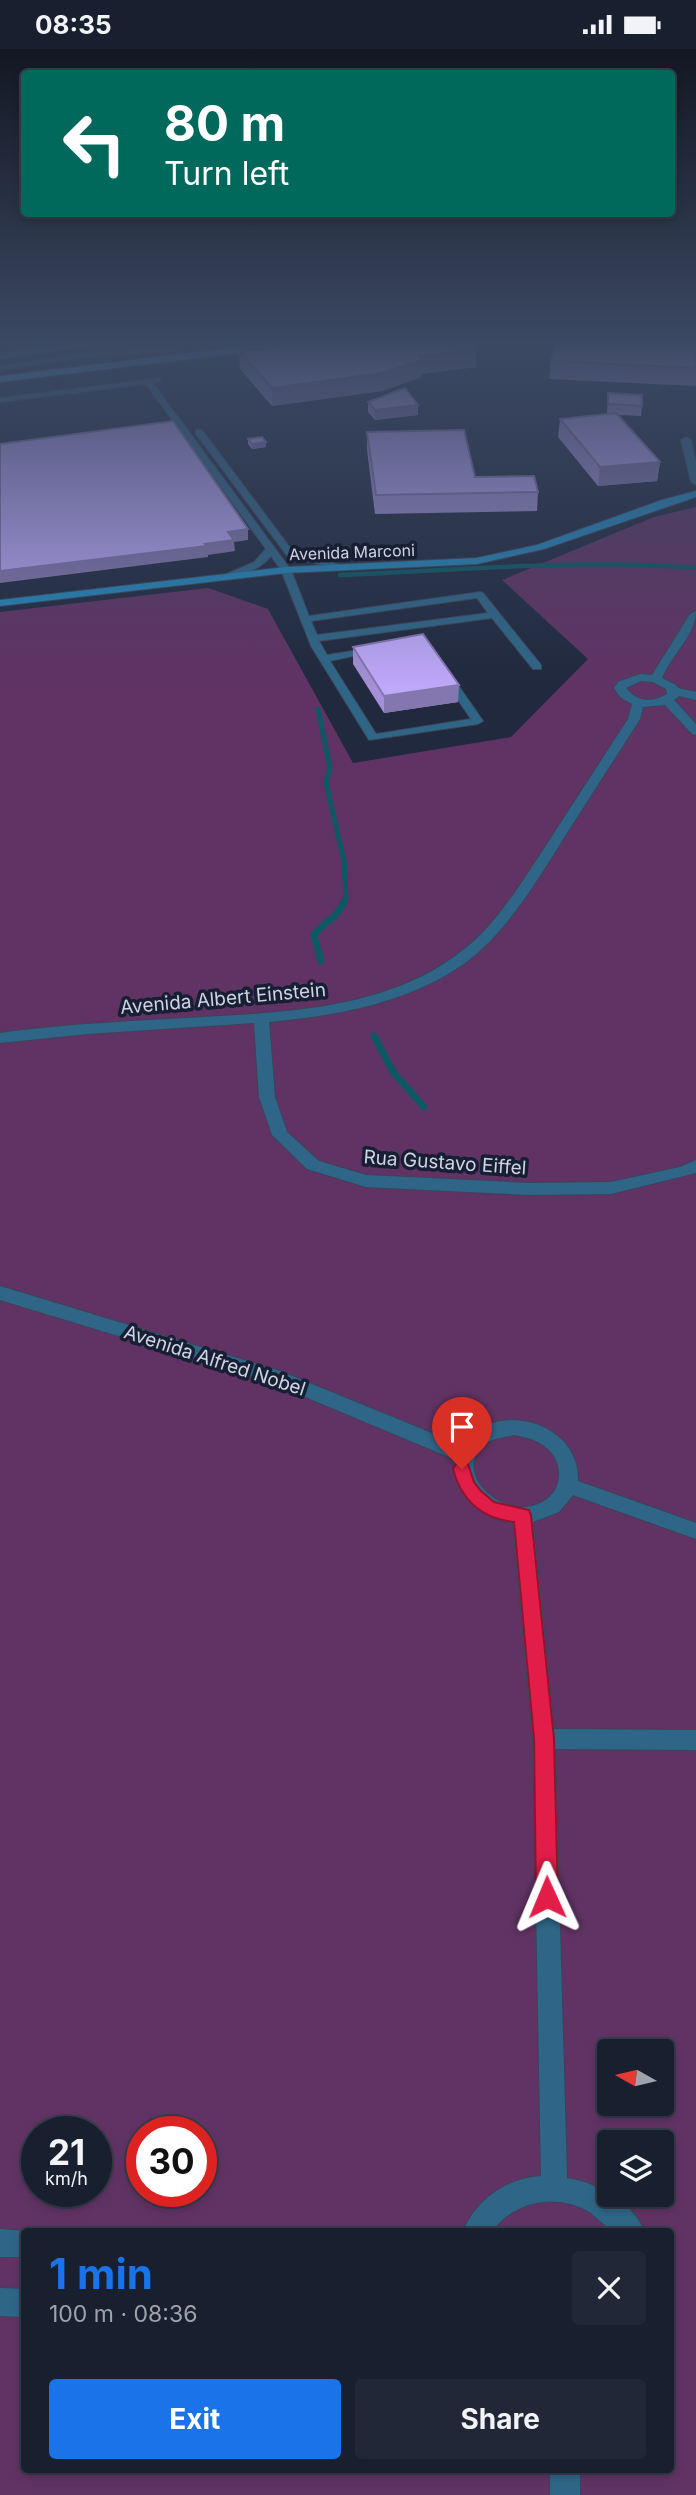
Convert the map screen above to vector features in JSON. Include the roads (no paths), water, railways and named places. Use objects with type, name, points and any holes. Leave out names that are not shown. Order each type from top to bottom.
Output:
[{"type":"street","points":[[691,459],[696,482]]},
{"type":"street","name":"Avenida Marconi","points":[[0,603],[286,569],[453,563],[500,557],[540,547],[696,494]]},
{"type":"street","points":[[656,679],[661,666],[696,614]]},
{"type":"street","points":[[696,696],[670,696],[653,703],[638,702],[625,696],[620,688],[632,679],[656,679],[668,684],[670,696],[696,731]]},
{"type":"street","name":"Avenida Albert Einstein","points":[[0,1038],[261,1018],[384,997],[432,977],[462,958],[500,922],[634,719],[638,702]]},
{"type":"street","name":"Rua Gustavo Eiffel","points":[[261,1018],[267,1097],[280,1135],[313,1165],[366,1181],[528,1189],[611,1188],[684,1172],[696,1166]]},
{"type":"street","name":"Avenida Alfred Nobel","points":[[0,1293],[273,1376],[465,1455]]},
{"type":"street","points":[[506,1428],[530,1430],[546,1436],[562,1452],[570,1472],[568,1485],[562,1497],[538,1513],[504,1513],[488,1507],[474,1497],[466,1484],[462,1469],[465,1455],[472,1444],[484,1434],[506,1428]]},
{"type":"street","points":[[568,1485],[696,1531]]},
{"type":"street","points":[[522,1515],[544,1739],[554,2187]]},
{"type":"street","points":[[544,1739],[696,1741]]},
{"type":"street","points":[[479,2228],[501,2203],[527,2190],[554,2187],[587,2195],[618,2215],[629,2228]]},
{"type":"street","points":[[0,2243],[21,2244]]},
{"type":"street","points":[[0,2302],[21,2303]]},
{"type":"street","points":[[565,2473],[565,2495]]},
{"type":"lane","points":[[205,459],[286,569],[313,639],[373,738],[478,721],[439,666]]},
{"type":"lane","points":[[219,459],[291,555],[338,566]]},
{"type":"lane","points":[[227,576],[257,565],[265,559],[270,549]]},
{"type":"lane","points":[[286,569],[291,555]]},
{"type":"lane","points":[[306,618],[480,595],[537,667]]},
{"type":"lane","points":[[313,639],[415,631],[495,615]]},
{"type":"lane","points":[[324,659],[386,649]]},
{"type":"waterway","points":[[340,575],[563,565],[696,568]]},
{"type":"waterway","points":[[318,709],[330,768],[326,783],[344,861],[344,902]]},
{"type":"waterway","points":[[321,961],[314,935],[337,913],[344,902]]},
{"type":"waterway","points":[[374,1036],[393,1072],[424,1107]]}]
